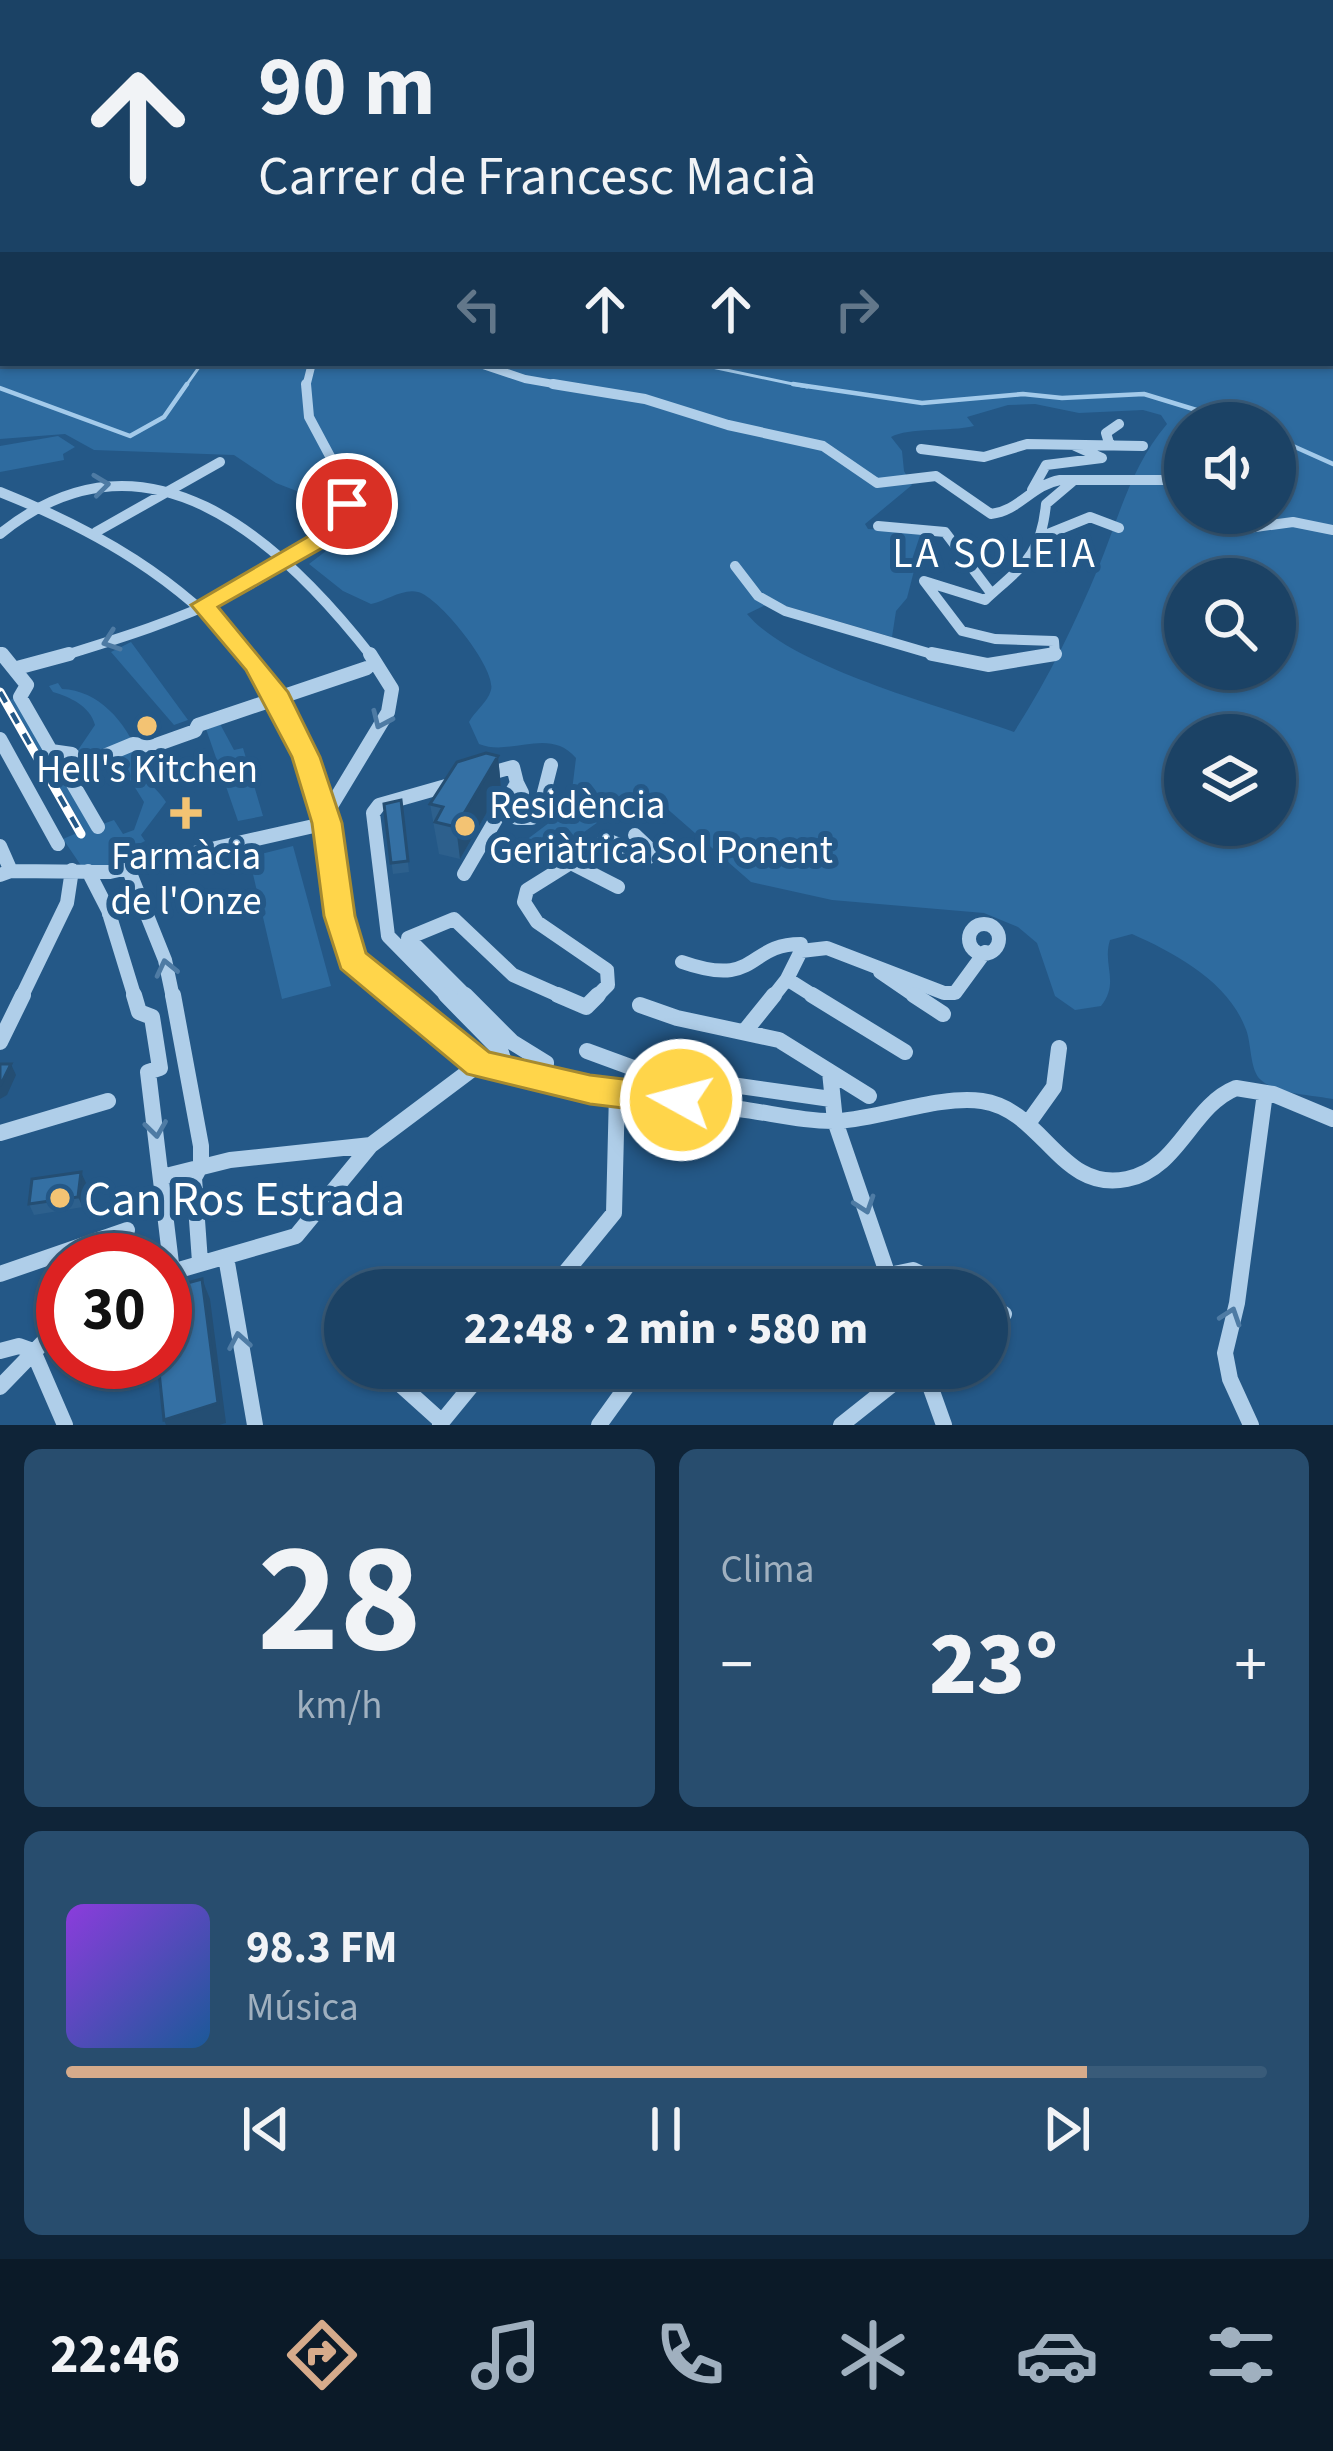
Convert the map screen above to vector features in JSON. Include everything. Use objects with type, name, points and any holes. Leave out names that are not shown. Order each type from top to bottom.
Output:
[{"type":"street","points":[[17,668],[105,643],[203,605],[329,532],[347,504],[346,483],[311,428],[307,382],[311,366]]},
{"type":"street","points":[[486,366],[526,380],[645,400],[823,446],[877,483],[929,474],[947,480],[991,514],[1012,510],[1032,491],[1053,481],[1164,480]]},
{"type":"street","points":[[1109,443],[1106,433],[1119,424]]},
{"type":"street","points":[[1032,491],[1046,465],[1102,458],[1065,442]]},
{"type":"street","points":[[921,449],[984,457],[1027,445],[1065,442],[1143,446]]},
{"type":"street","points":[[95,532],[220,462]]},
{"type":"street","points":[[735,566],[758,596],[785,611],[935,655],[988,664],[1055,655],[1054,640],[995,639],[957,628],[924,581],[934,580],[979,601],[992,593],[1033,557],[1043,536],[1043,512],[1050,497],[1078,479]]},
{"type":"street","points":[[0,534],[37,505],[100,484],[145,484],[168,490],[219,518],[282,563],[358,638],[392,689],[388,712],[344,778],[326,820]]},
{"type":"street","points":[[0,492],[95,532],[150,564],[203,605],[236,639],[278,698],[317,788],[339,916],[352,960],[479,1064],[617,1093],[835,1121],[977,1100],[1030,1122],[1079,1174],[1111,1182],[1158,1165],[1192,1135],[1220,1094],[1231,1088],[1265,1093],[1333,1120]]},
{"type":"street","points":[[1043,536],[1075,518],[1092,516],[1107,518],[1119,529]]},
{"type":"street","points":[[1296,523],[1333,530]]},
{"type":"street","points":[[878,526],[934,528],[950,534],[974,575],[992,593]]},
{"type":"street","points":[[0,652],[27,686],[20,697],[51,751],[72,754],[80,766],[82,772],[73,784],[98,827]]},
{"type":"street","points":[[80,766],[133,744],[153,746],[195,731],[198,725],[367,668]]},
{"type":"street","points":[[0,739],[58,844]]},
{"type":"street","points":[[506,1067],[500,1050],[388,936],[373,813],[379,805],[513,767],[522,793],[517,818],[532,818],[540,808],[551,766]]},
{"type":"street","points":[[317,788],[329,790],[344,778]]},
{"type":"street","points":[[464,874],[517,783]]},
{"type":"street","points":[[0,846],[5,873],[128,868],[326,820]]},
{"type":"street","points":[[544,1077],[546,1063],[512,1042],[408,938],[454,919],[513,975],[586,1007],[608,985],[607,970],[537,922],[524,902],[527,890],[607,840],[649,857],[655,854],[635,835]]},
{"type":"street","points":[[569,862],[618,887]]},
{"type":"street","points":[[128,868],[165,960],[193,1088],[201,1165],[194,1178],[200,1262]]},
{"type":"street","points":[[80,871],[109,914],[139,1012],[152,1017],[160,1068],[148,1072],[172,1272],[296,1236],[354,1152]]},
{"type":"street","points":[[0,1042],[80,871]]},
{"type":"street","points":[[109,914],[143,901]]},
{"type":"street","points":[[801,951],[827,948],[944,993],[955,993],[985,952],[999,947],[999,934],[985,926],[963,929],[969,945],[985,952]]},
{"type":"street","points":[[682,962],[721,974],[742,973],[784,944],[800,944],[788,979],[745,1031]]},
{"type":"street","points":[[880,967],[880,974],[944,1014]]},
{"type":"street","points":[[788,979],[905,1052]]},
{"type":"street","points":[[640,1005],[700,1028],[745,1031],[783,1042],[869,1096]]},
{"type":"street","points":[[1030,1122],[1054,1087],[1059,1048]]},
{"type":"street","points":[[587,1051],[647,1073],[831,1099]]},
{"type":"street","points":[[162,1177],[201,1165],[354,1152],[479,1064]]},
{"type":"street","points":[[830,1072],[835,1121],[886,1269]]},
{"type":"street","points":[[567,1269],[614,1213],[617,1093]]},
{"type":"street","points":[[1251,1425],[1222,1360],[1226,1329],[1238,1298],[1265,1093]]},
{"type":"street","points":[[0,1133],[108,1101]]},
{"type":"street","points":[[0,1274],[127,1230]]},
{"type":"street","points":[[226,1257],[255,1425]]},
{"type":"street","points":[[0,1351],[20,1346],[33,1351],[65,1425]]},
{"type":"street","points":[[0,1387],[36,1348]]},
{"type":"street","points":[[400,1389],[441,1423],[469,1389]]},
{"type":"street","points":[[599,1425],[625,1389]]},
{"type":"street","points":[[841,1425],[886,1389]]},
{"type":"street","points":[[931,1389],[944,1425]]},
{"type":"shaded area","points":[[0,366],[1333,366],[1333,1099],[1285,1091],[1261,1080],[1245,1027],[1226,996],[1182,960],[1132,934],[1110,940],[1109,989],[1101,1006],[1075,1010],[1055,996],[1037,943],[1018,927],[984,913],[832,900],[751,882],[648,792],[636,795],[549,857],[527,859],[519,853],[521,844],[570,807],[576,758],[554,744],[479,744],[469,722],[491,690],[490,680],[476,651],[439,606],[412,591],[371,604],[343,591],[309,564],[352,531],[361,506],[356,498],[325,502],[276,483],[234,455],[94,450],[65,434],[0,439]],"holes":[[[1164,402],[1296,402],[1296,534],[1164,534],[1164,428],[1135,474],[1071,630],[1014,732],[833,668],[769,634],[747,614],[772,602],[892,637],[896,611],[907,598],[924,532],[868,529],[865,524],[912,485],[904,471],[902,451],[891,437],[974,426],[967,417],[1008,405],[1035,404],[1079,413],[1143,410],[1164,420]]]},
{"type":"shaded area","points":[[58,436],[75,447],[63,454],[64,460],[0,472],[0,446]]},
{"type":"shaded area","points":[[131,642],[188,720],[174,725],[111,652]]},
{"type":"shaded area","points":[[58,683],[109,710],[133,742],[142,773],[166,802],[141,835],[145,841],[123,852],[111,867],[82,867],[63,839],[84,830],[10,700],[25,695],[55,748],[76,753],[95,725],[78,703],[49,686]],"holes":[[[121,765],[144,802],[134,830],[123,834],[114,820],[100,825],[77,786],[86,768]]]},
{"type":"shaded area","points":[[219,722],[234,750],[243,748],[263,816],[238,821],[205,726]]},
{"type":"shaded area","points":[[293,846],[331,986],[282,999],[249,857]]},
{"type":"building","points":[[486,753],[498,756],[456,827],[435,822],[443,807],[430,804],[457,762]]},
{"type":"building","points":[[401,800],[408,861],[391,863],[384,804]]},
{"type":"building","points":[[0,1064],[11,1064],[0,1086]]},
{"type":"building","points":[[81,1172],[78,1197],[29,1204],[32,1179]]},
{"type":"building","points":[[202,1279],[218,1403],[164,1420],[161,1389],[192,1389],[192,1282]]},
{"type":"waterway","points":[[185,387],[200,366]]},
{"type":"waterway","points":[[707,366],[807,387]]},
{"type":"waterway","points":[[0,388],[130,436],[164,417],[187,384]]},
{"type":"waterway","points":[[793,384],[922,403],[1023,394],[1062,398],[1144,394],[1170,402]]},
{"type":"waterway","points":[[1296,447],[1333,464]]},
{"type":"railway","points":[[0,692],[81,834]]},
{"type":"place","name":"Hell's Kitchen","points":[[147,726]]},
{"type":"place","name":"Farmàcia de l'Onze","points":[[186,813]]},
{"type":"place","name":"Residència Geriàtrica Sol Ponent","points":[[465,826]]},
{"type":"place","name":"Can Ros Estrada","points":[[60,1198]]},
{"type":"district","name":"LA SOLEIA","points":[[995,552]]},
{"type":"route","points":[[347,504],[322,538],[203,605],[256,664],[306,757],[327,823],[339,916],[352,960],[479,1064],[590,1090],[681,1100]]}]
